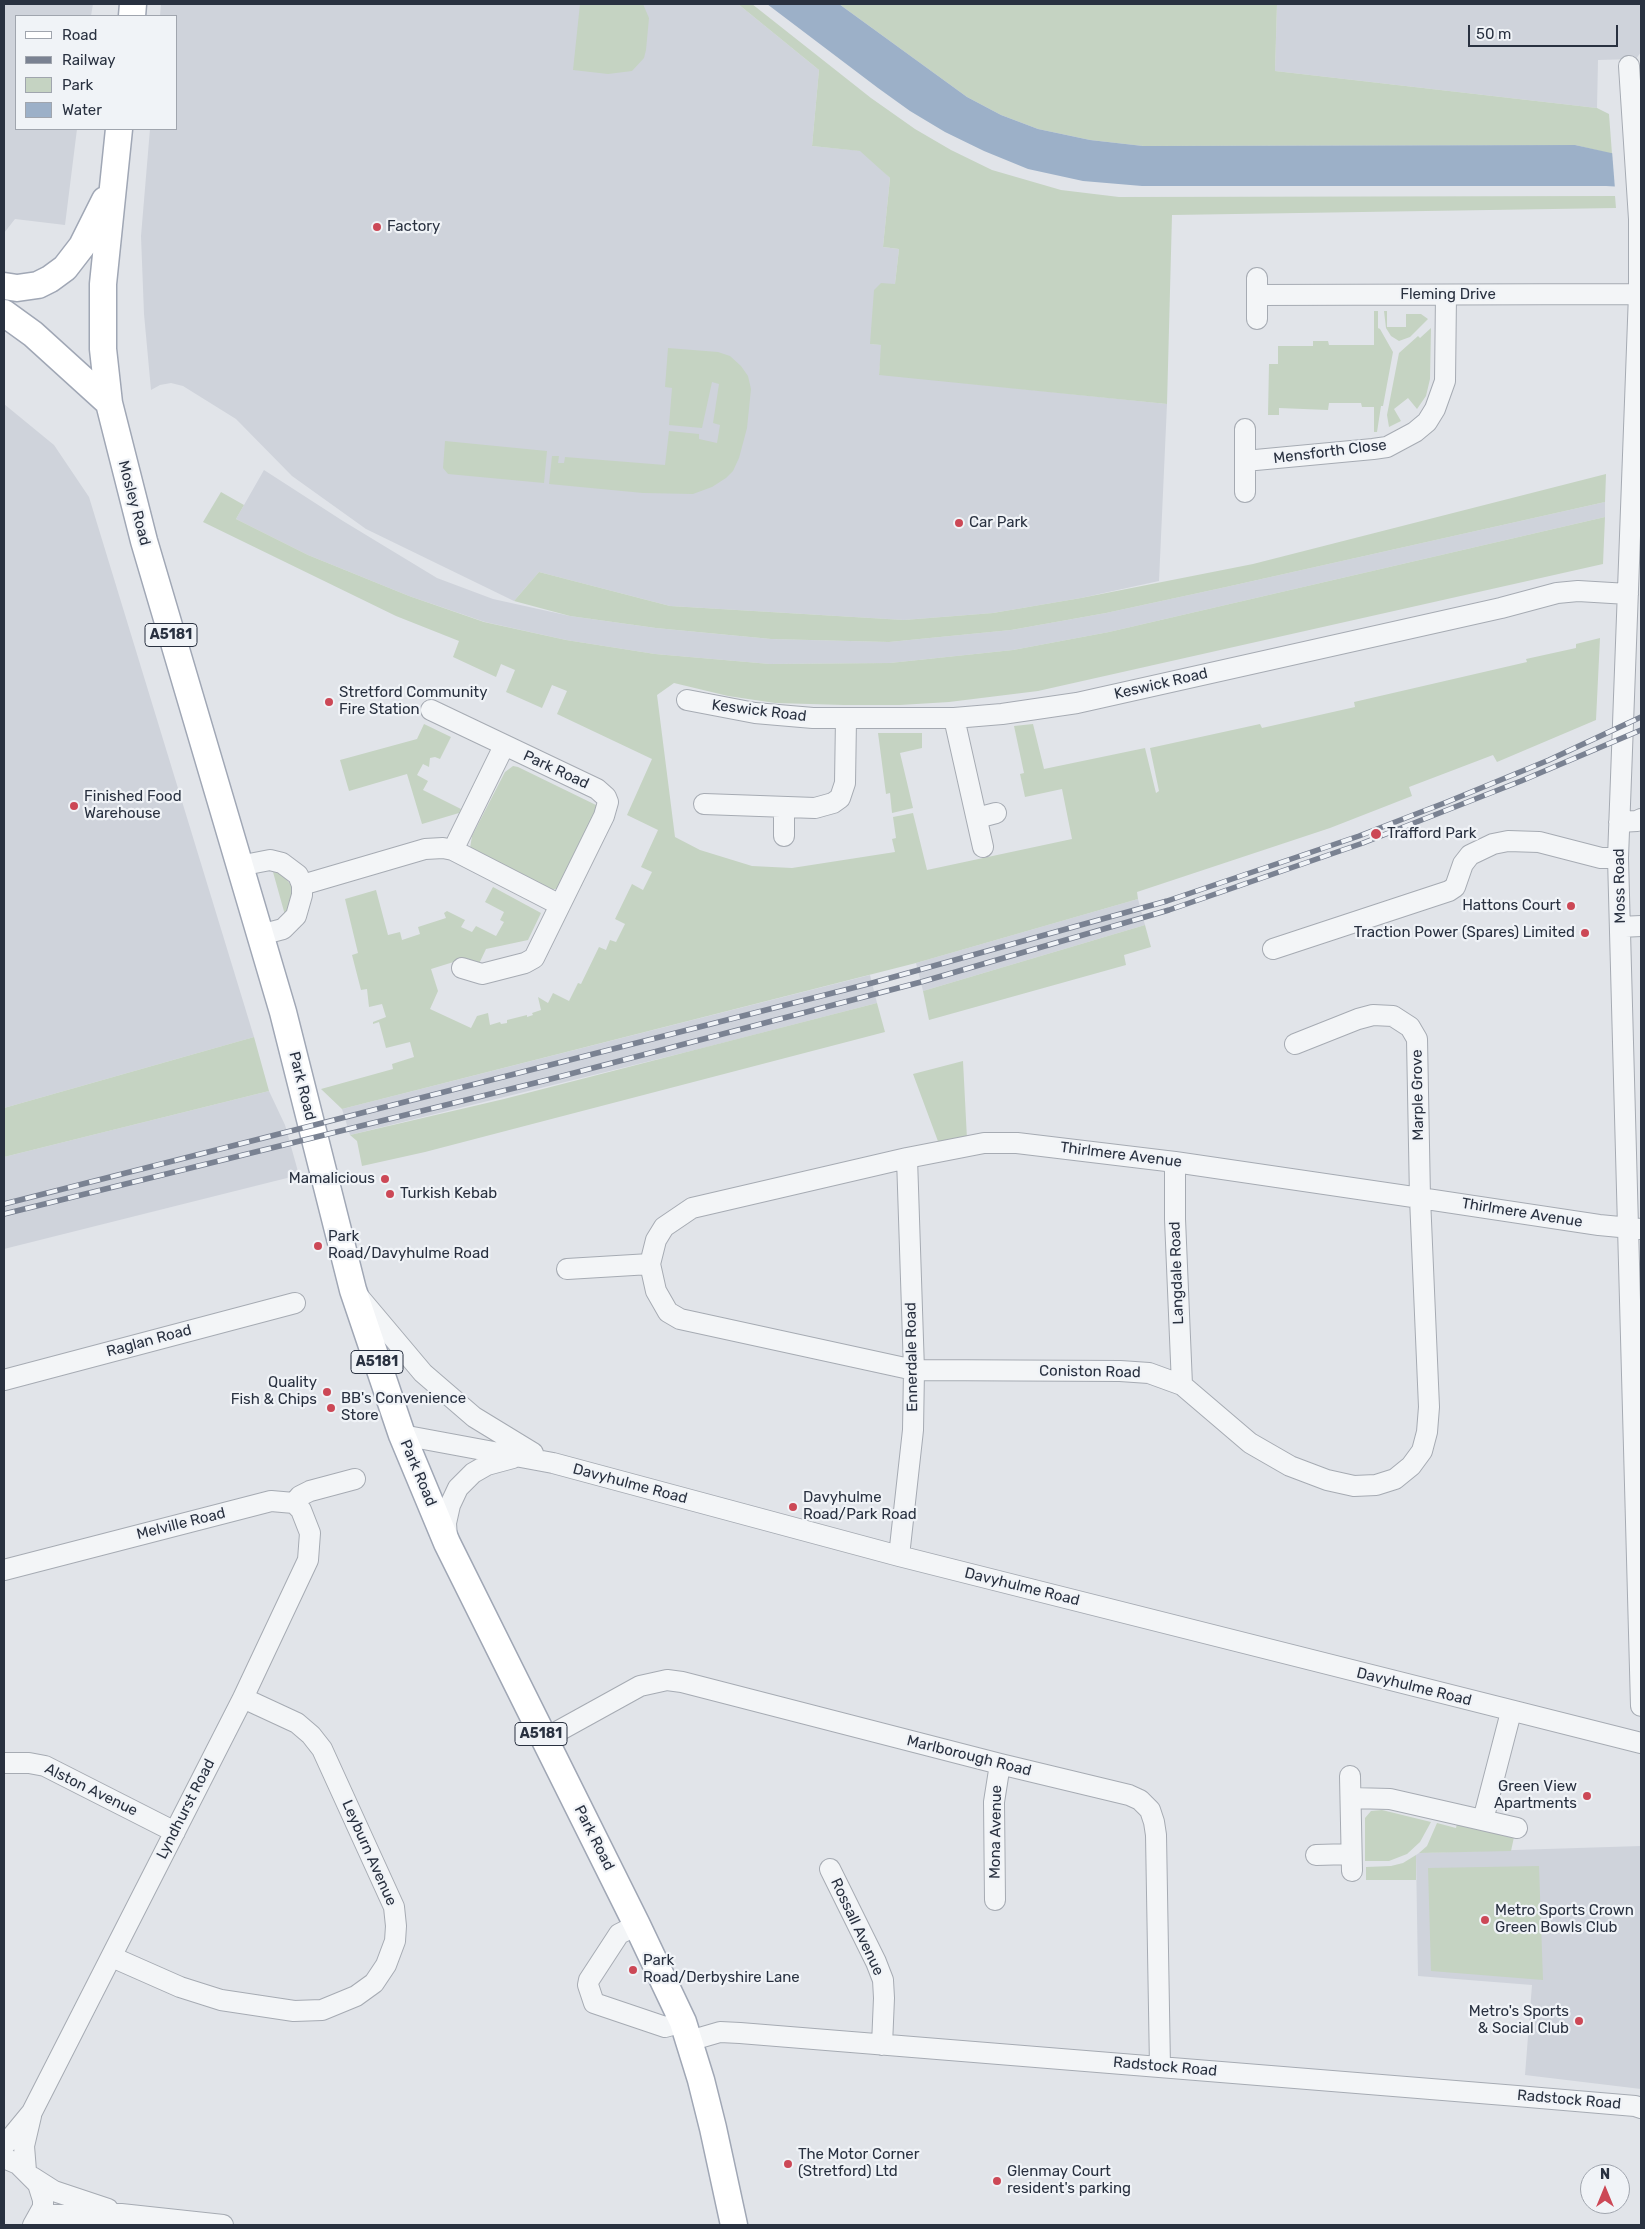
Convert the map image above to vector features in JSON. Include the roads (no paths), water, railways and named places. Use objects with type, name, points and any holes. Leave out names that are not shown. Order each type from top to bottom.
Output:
[{"type":"main road","name":"Mosley Road","points":[[119,130],[102,310],[109,403],[141,532],[240,866]]},
{"type":"main road","points":[[4,286],[17,288],[38,284],[50,280],[65,268],[82,246],[113,184]]},
{"type":"main road","points":[[4,313],[33,334],[109,403]]},
{"type":"main road","name":"Park Road","points":[[240,866],[301,1080],[353,1290],[402,1435],[447,1543],[637,1925],[686,2031],[713,2128],[734,2225]]},
{"type":"street","name":"Moss Road","points":[[1629,66],[1639,219],[1640,322],[1618,858],[1634,1229],[1641,1706]]},
{"type":"street","name":"Fleming Drive","points":[[1256,319],[1257,287],[1446,294],[1639,294]]},
{"type":"street","name":"Mensforth Close","points":[[1245,462],[1373,450],[1387,447],[1415,432],[1427,422],[1435,409],[1445,380],[1446,294]]},
{"type":"street","points":[[1245,429],[1245,492]]},
{"type":"street","name":"Keswick Road","points":[[687,700],[755,713],[846,719],[954,718],[1077,703],[1501,608],[1556,593],[1578,591],[1628,594]]},
{"type":"street","name":"Park Road","points":[[431,710],[597,789],[606,797],[608,802],[604,816],[560,906]]},
{"type":"street","points":[[954,718],[983,847]]},
{"type":"street","points":[[704,804],[824,807],[840,798],[845,783],[846,719]]},
{"type":"street","name":"Park Road","points":[[453,850],[504,746]]},
{"type":"street","points":[[784,807],[784,836]]},
{"type":"street","points":[[977,818],[996,814]]},
{"type":"street","points":[[1619,822],[1637,822],[1641,819]]},
{"type":"street","points":[[1272,949],[1323,924],[1449,891],[1455,887],[1463,864],[1470,855],[1493,844],[1508,841],[1539,842],[1595,857],[1618,858]]},
{"type":"street","points":[[302,885],[425,849],[443,848],[453,850],[560,906],[537,955],[530,961],[482,974],[462,968]]},
{"type":"street","points":[[240,866],[270,860],[282,863],[298,875],[302,885],[302,895],[296,916],[283,928],[260,935]]},
{"type":"street","points":[[1620,927],[1641,926]]},
{"type":"street","name":"Marple Grove","points":[[1295,1044],[1358,1018],[1373,1015],[1393,1016],[1410,1027],[1417,1039],[1420,1198]]},
{"type":"street","name":"Thirlmere Avenue","points":[[650,1264],[656,1240],[664,1227],[692,1208],[907,1158],[984,1143],[1017,1143],[1175,1162],[1634,1229]]},
{"type":"street","name":"Ennerdale Road","points":[[899,1556],[912,1440],[914,1370],[907,1158]]},
{"type":"street","name":"Langdale Road","points":[[1175,1162],[1175,1219],[1182,1385]]},
{"type":"street","name":"Coniston Road","points":[[650,1264],[656,1291],[668,1312],[680,1319],[914,1370],[1120,1370],[1148,1373],[1182,1385],[1250,1444],[1290,1466],[1327,1480],[1354,1486],[1376,1485],[1395,1479],[1411,1466],[1422,1451],[1427,1432],[1429,1407],[1420,1198]]},
{"type":"street","points":[[567,1269],[650,1264]]},
{"type":"street","points":[[353,1290],[423,1373],[451,1398],[474,1417],[501,1435],[553,1463]]},
{"type":"street","name":"Raglan Road","points":[[4,1380],[295,1303]]},
{"type":"street","name":"Davyhulme Road","points":[[402,1435],[553,1463],[899,1556],[1511,1712],[1641,1743]]},
{"type":"street","points":[[447,1543],[446,1523],[450,1505],[458,1488],[472,1473],[487,1465],[518,1457]]},
{"type":"street","points":[[294,1503],[300,1496],[310,1491],[355,1479]]},
{"type":"street","name":"Melville Road","points":[[4,1570],[271,1501],[294,1503]]},
{"type":"street","name":"Lyndhurst Road","points":[[4,2146],[32,2112],[243,1698],[308,1560],[310,1533],[301,1510],[294,1503]]},
{"type":"street","name":"Marlborough Road","points":[[544,1738],[640,1686],[667,1680],[682,1682],[1000,1764],[1129,1795],[1140,1800],[1150,1810],[1156,1835],[1160,2067]]},
{"type":"street","name":"Leyburn Avenue","points":[[112,1957],[180,1988],[221,2000],[294,2011],[322,2010],[356,1996],[374,1983],[386,1965],[395,1941],[394,1907],[322,1749],[311,1734],[297,1724],[243,1698]]},
{"type":"street","points":[[1483,1820],[1511,1712]]},
{"type":"street","name":"Alston Avenue","points":[[4,1763],[29,1763],[60,1772],[174,1832]]},
{"type":"street","name":"Mona Avenue","points":[[995,1900],[994,1802],[1000,1764]]},
{"type":"street","points":[[1316,1855],[1351,1863],[1350,1776]]},
{"type":"street","points":[[1351,1798],[1380,1798],[1517,1828]]},
{"type":"street","name":"Rossall Avenue","points":[[830,1869],[881,1975],[884,1989],[882,2045]]},
{"type":"street","points":[[637,1925],[622,1931],[616,1937],[589,1980],[588,1985],[594,2003],[665,2027],[686,2031]]},
{"type":"street","name":"Radstock Road","points":[[686,2031],[708,2034],[730,2032],[1615,2104],[1641,2108]]},
{"type":"street","name":"Lyndhurst Road","points":[[29,2174],[24,2146],[32,2112]]},
{"type":"street","points":[[4,2158],[18,2164],[38,2184],[43,2207],[35,2222]]},
{"type":"street","points":[[29,2174],[54,2191],[122,2214]]},
{"type":"street","points":[[35,2222],[53,2215],[122,2214],[223,2225]]},
{"type":"water","points":[[767,4],[839,4],[967,97],[1001,115],[1038,129],[1090,140],[1143,146],[1575,145],[1641,157],[1641,188],[1606,186],[1142,186],[1083,181],[1028,169],[945,132],[910,111],[878,88]]},
{"type":"railway","points":[[4,1204],[872,983],[1167,901],[1359,836],[1447,802],[1549,760],[1641,717]]},
{"type":"railway","points":[[4,1214],[547,1080],[921,982],[1169,910],[1363,843],[1521,781],[1641,730]]},
{"type":"place","name":"Factory","points":[[377,227]]},
{"type":"place","name":"Car Park","points":[[959,523]]},
{"type":"place","name":"Stretford Community Fire Station","points":[[329,702]]},
{"type":"place","name":"Finished Food Warehouse","points":[[74,806]]},
{"type":"place","name":"Trafford Park","points":[[1376,834]]},
{"type":"place","name":"Hattons Court","points":[[1571,906]]},
{"type":"place","name":"Traction Power (Spares) Limited","points":[[1585,933]]},
{"type":"place","name":"Mamalicious","points":[[385,1179]]},
{"type":"place","name":"Turkish Kebab","points":[[390,1194]]},
{"type":"place","name":"Park Road/Davyhulme Road","points":[[318,1246]]},
{"type":"place","name":"Quality Fish & Chips","points":[[327,1392]]},
{"type":"place","name":"BB's Convenience Store","points":[[331,1408]]},
{"type":"place","name":"Davyhulme Road/Park Road","points":[[793,1507]]},
{"type":"place","name":"Green View Apartments","points":[[1587,1796]]},
{"type":"place","name":"Metro Sports Crown Green Bowls Club","points":[[1485,1920]]},
{"type":"place","name":"Park Road/Derbyshire Lane","points":[[633,1970]]},
{"type":"place","name":"Metro's Sports & Social Club","points":[[1579,2021]]},
{"type":"place","name":"The Motor Corner (Stretford) Ltd","points":[[788,2164]]},
{"type":"place","name":"Glenmay Court resident's parking","points":[[997,2181]]}]
